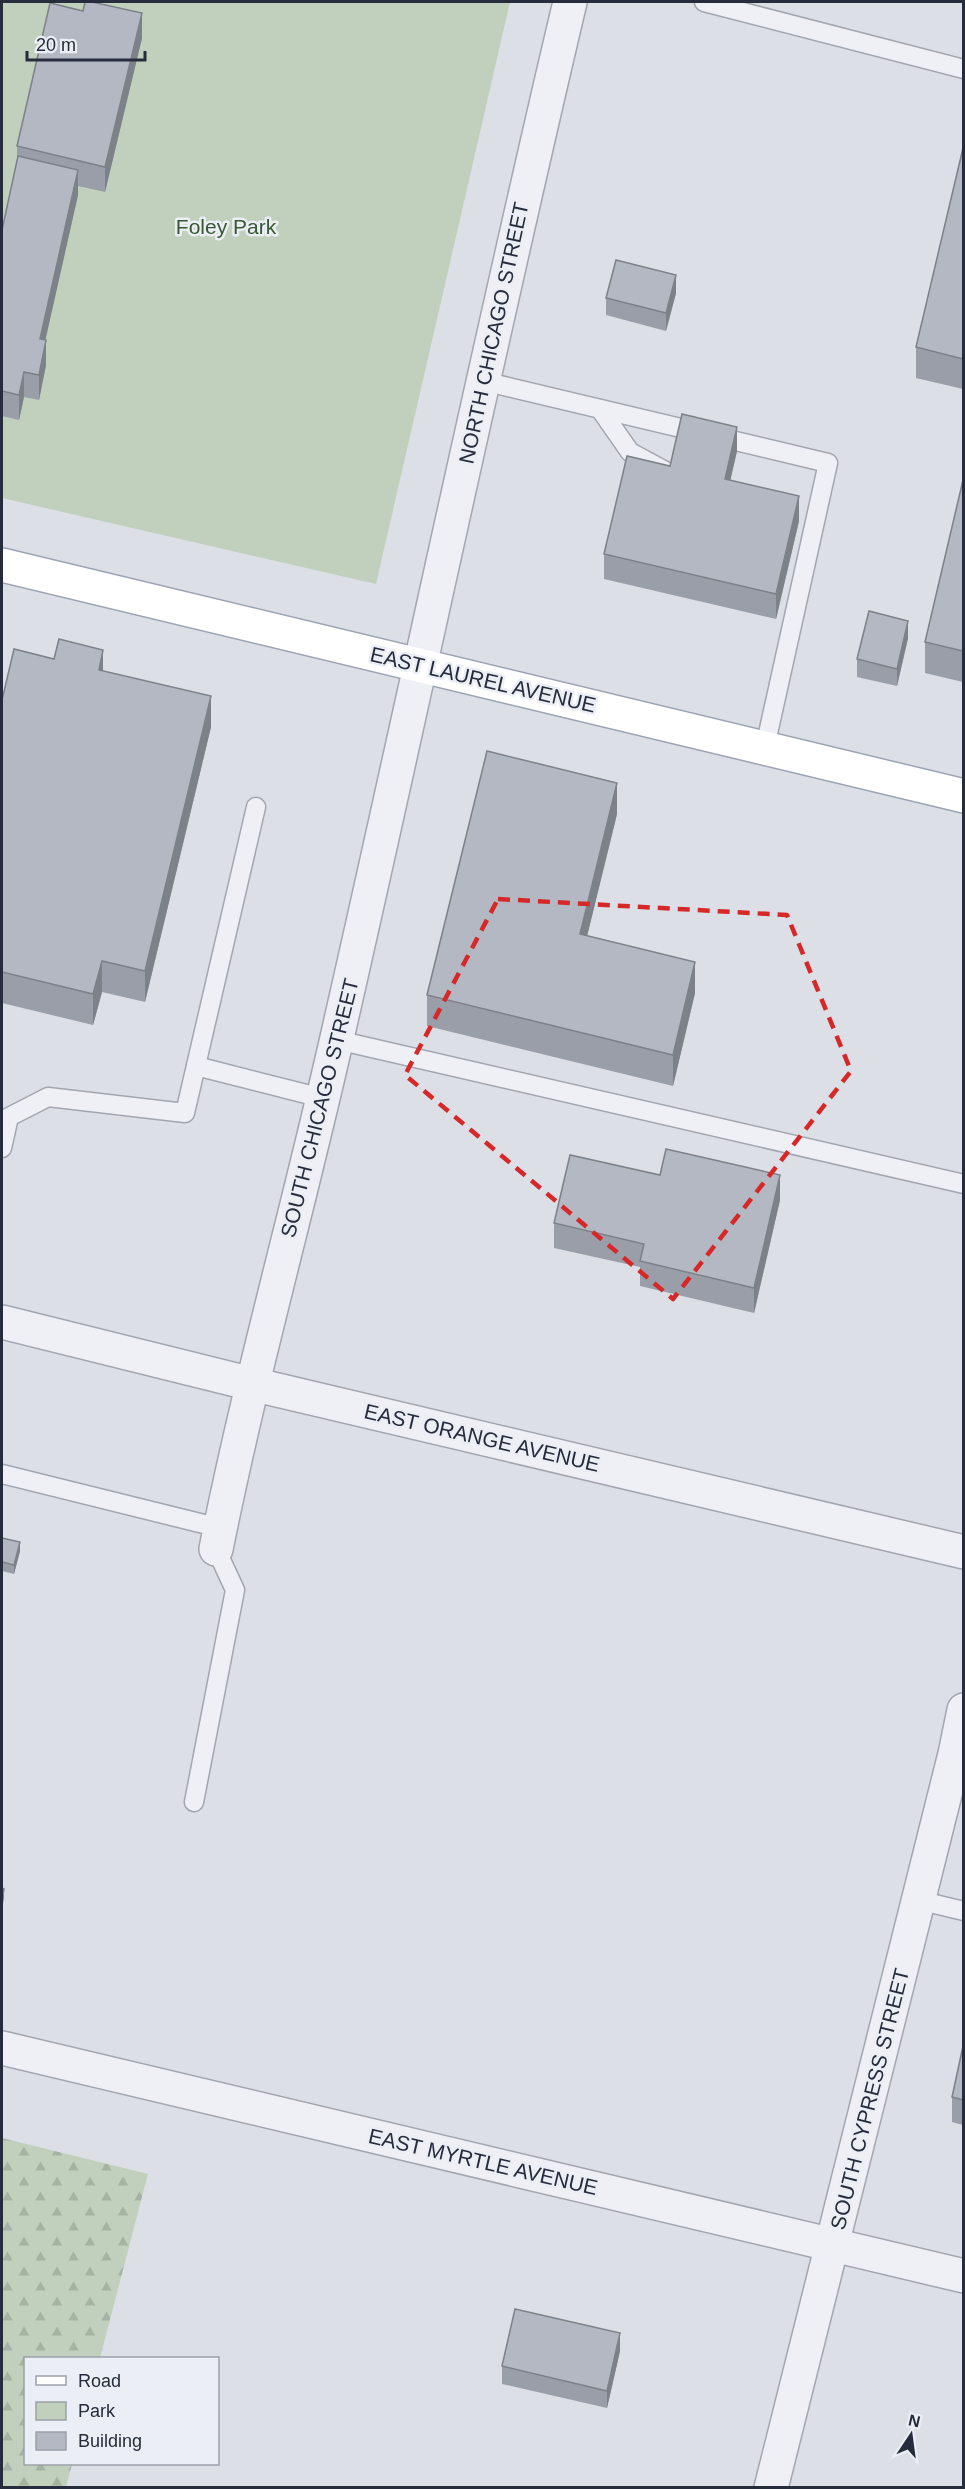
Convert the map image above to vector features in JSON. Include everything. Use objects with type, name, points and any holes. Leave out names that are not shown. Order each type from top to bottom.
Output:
[{"type":"main road","name":"EAST LAUREL AVENUE","points":[[2,565],[963,796]]},
{"type":"street","name":"NORTH CHICAGO STREET","points":[[422,666],[483,381],[570,2]]},
{"type":"street","name":"SOUTH CHICAGO STREET","points":[[218,1539],[252,1384],[337,1040],[422,666]]},
{"type":"street","name":"EAST ORANGE AVENUE","points":[[2,1322],[252,1384],[963,1552]]},
{"type":"street","name":"SOUTH CYPRESS STREET","points":[[771,2487],[834,2245],[963,1710]]},
{"type":"street","name":"EAST MYRTLE AVENUE","points":[[2,2048],[963,2276]]},
{"type":"lane","points":[[704,2],[963,69]]},
{"type":"lane","points":[[483,381],[828,463],[765,747]]},
{"type":"lane","points":[[600,409],[630,452],[674,475]]},
{"type":"lane","points":[[795,505],[817,510]]},
{"type":"lane","points":[[2,1148],[9,1117],[48,1097],[185,1113],[256,807]]},
{"type":"lane","points":[[337,1040],[963,1184]]},
{"type":"lane","points":[[196,1066],[322,1098]]},
{"type":"lane","points":[[2,1474],[218,1539],[235,1590],[194,1802]]},
{"type":"lane","points":[[918,1900],[963,1911]]},
{"type":"highlighted area","points":[[498,899],[787,915],[851,1071],[673,1299],[405,1075]]},
{"type":"green space","name":"Foley Park","points":[[2,2],[510,2],[376,584],[2,498]]},
{"type":"green space","points":[[2,2138],[148,2174],[100,2357],[24,2357],[24,2465],[72,2465],[66,2487],[2,2487]]},
{"type":"building","points":[[85,2],[142,13],[105,167],[17,146],[50,3],[83,11]]},
{"type":"building","points":[[963,148],[963,359],[916,347]]},
{"type":"building","points":[[18,156],[78,170],[40,339],[46,340],[39,375],[24,372],[19,395],[2,391],[2,230]]},
{"type":"building","points":[[616,260],[676,275],[666,313],[606,298]]},
{"type":"building","points":[[682,414],[737,427],[725,479],[799,496],[776,594],[604,554],[627,456],[670,466]]},
{"type":"building","points":[[963,480],[963,651],[925,642]]},
{"type":"building","points":[[869,611],[908,621],[897,669],[857,659]]},
{"type":"building","points":[[59,639],[103,650],[99,670],[211,696],[145,971],[102,961],[93,994],[2,972],[2,700],[14,649],[54,659]]},
{"type":"building","points":[[487,751],[617,783],[580,934],[695,962],[673,1055],[427,995]]},
{"type":"building","points":[[666,1149],[780,1175],[754,1288],[640,1261],[644,1244],[554,1223],[570,1155],[660,1175]]},
{"type":"building","points":[[2,1538],[20,1542],[14,1565],[2,1562]]},
{"type":"building","points":[[963,2046],[963,2100],[952,2097]]},
{"type":"building","points":[[515,2309],[620,2333],[607,2391],[502,2366]]}]
